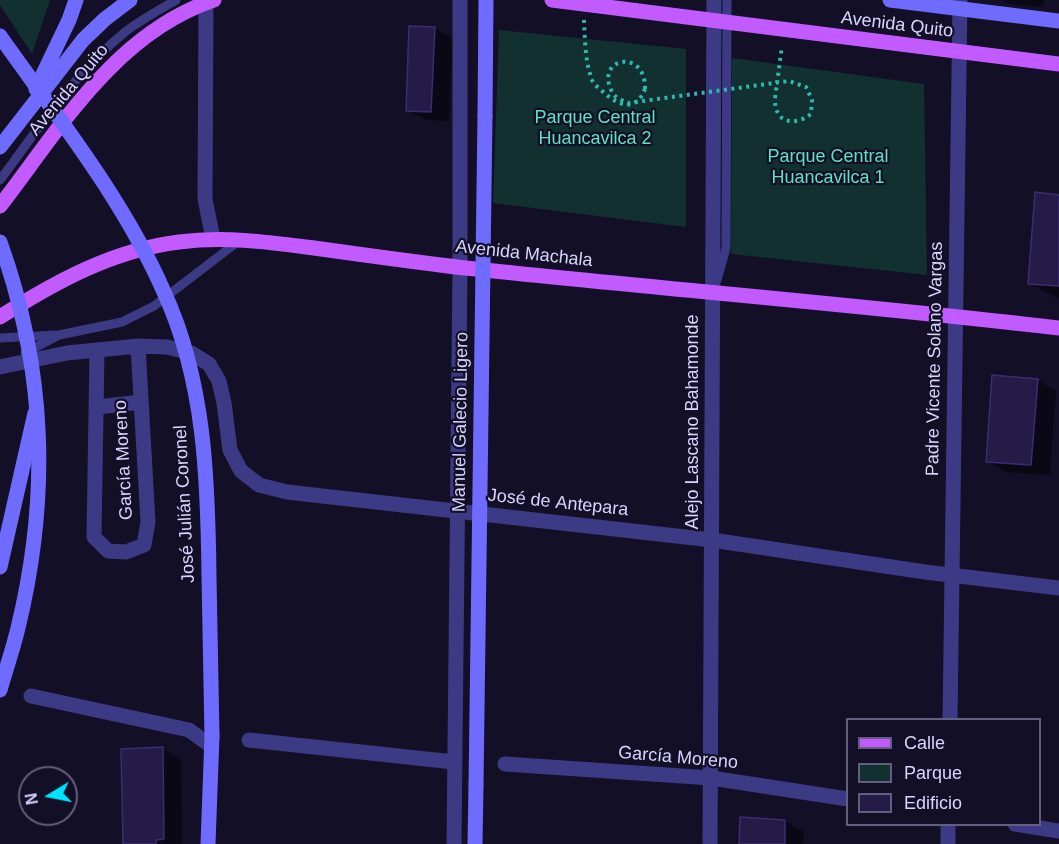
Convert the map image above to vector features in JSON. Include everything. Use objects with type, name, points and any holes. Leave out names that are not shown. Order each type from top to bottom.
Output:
[{"type":"main road","points":[[24,114],[69,20],[76,0]]},
{"type":"main road","name":"Avenida Quito","points":[[0,147],[83,40],[130,0]]},
{"type":"main road","name":"Manuel Galecio Ligero","points":[[475,844],[486,0]]},
{"type":"main road","name":"Avenida Quito","points":[[552,0],[1059,64]]},
{"type":"main road","name":"Avenida Quito","points":[[890,0],[960,4],[1059,21]]},
{"type":"main road","name":"Avenida Quito","points":[[0,206],[80,100],[112,64],[165,24],[210,2]]},
{"type":"main road","name":"José Julián Coronel","points":[[0,36],[109,190],[124,216],[165,293],[180,335],[198,404],[206,482],[211,741],[208,844]]},
{"type":"main road","name":"Avenida Machala","points":[[0,317],[73,275],[103,261],[134,251],[178,242],[242,239],[460,267],[1059,328]]},
{"type":"main road","points":[[0,242],[15,286],[25,327],[38,402],[40,468],[36,522],[18,628],[0,690]]},
{"type":"main road","points":[[0,567],[38,402]]},
{"type":"street","name":"Manuel Galecio Ligero","points":[[454,844],[453,762],[460,267],[460,0]]},
{"type":"street","name":"Alejo Lascano Bahamonde","points":[[710,844],[713,294],[720,22],[714,0]]},
{"type":"street","points":[[210,2],[205,199],[213,239]]},
{"type":"street","name":"Padre Vicente Solano Vargas","points":[[950,718],[960,4]]},
{"type":"street","name":"José de Antepara","points":[[2,366],[67,353],[138,346],[167,347],[190,353],[209,364],[219,381],[230,450],[241,471],[259,485],[287,492],[712,540],[1059,588]]},
{"type":"street","name":"García Moreno","points":[[97,351],[98,407],[94,537],[108,551],[126,552],[144,545],[148,522],[138,346]]},
{"type":"street","points":[[98,407],[141,402]]},
{"type":"street","points":[[31,696],[189,730],[211,741]]},
{"type":"street","points":[[249,740],[453,762]]},
{"type":"street","name":"García Moreno","points":[[505,764],[711,778],[846,799]]},
{"type":"street","points":[[948,826],[948,844]]},
{"type":"street","points":[[1022,826],[1059,831]]},
{"type":"lane","points":[[0,180],[60,100],[106,50],[127,31],[176,0]]},
{"type":"lane","points":[[720,22],[727,0]]},
{"type":"lane","points":[[0,338],[59,335],[122,322],[153,306],[242,239]]},
{"type":"lane","points":[[2,366],[59,335]]},
{"type":"path","points":[[583,4],[585,53],[593,83],[608,97],[621,104],[632,104],[641,99],[645,89],[641,69],[636,64],[626,61],[617,63],[610,69],[608,79],[610,89],[615,96],[628,103],[789,81],[806,87],[812,100],[811,114],[802,121],[792,123],[783,119],[778,115],[774,106],[775,98],[784,30]]},
{"type":"green space","points":[[0,0],[50,0],[32,54],[0,5]]},
{"type":"green space","name":"Parque Central Huancavilca 2","points":[[499,30],[686,49],[686,227],[493,203]]},
{"type":"green space","name":"Parque Central Huancavilca 1","points":[[732,58],[924,84],[927,275],[731,254]]},
{"type":"building","points":[[409,26],[435,27],[431,112],[406,111]]},
{"type":"building","points":[[1035,192],[1059,195],[1059,286],[1028,284]]},
{"type":"building","points":[[992,375],[1038,379],[1031,465],[986,462]]},
{"type":"building","points":[[163,747],[164,839],[156,840],[156,844],[123,844],[121,749]]},
{"type":"building","points":[[740,817],[785,820],[785,844],[739,844]]}]
